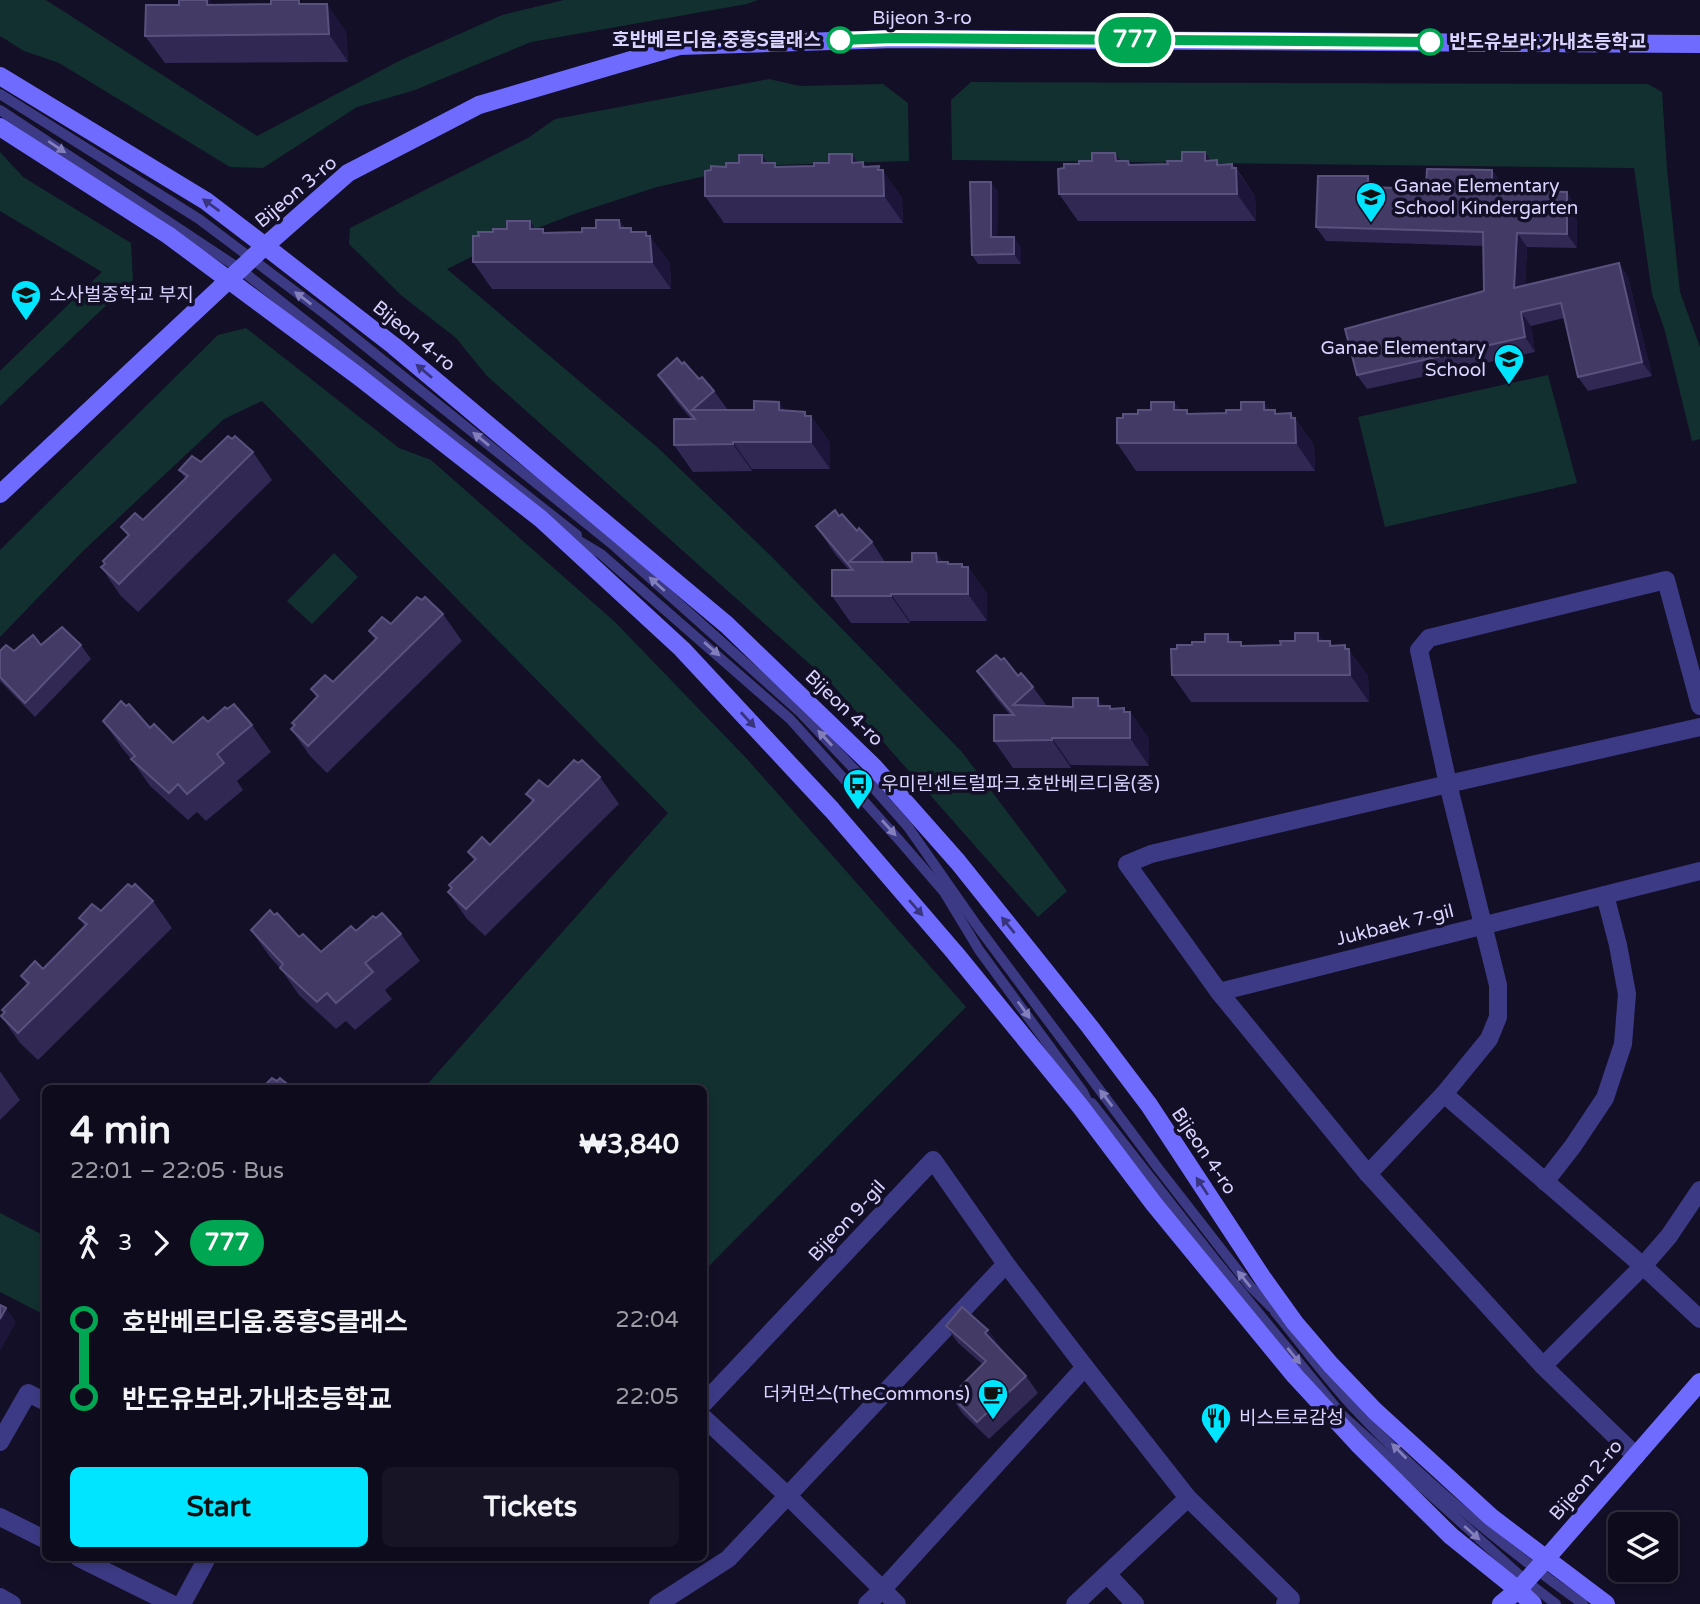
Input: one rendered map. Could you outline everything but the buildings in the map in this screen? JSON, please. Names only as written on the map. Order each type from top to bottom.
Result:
[{"type":"main road","name":"Bijeon 3-ro","points":[[0,494],[240,269],[348,173],[480,105],[678,46],[894,38],[1700,44]]},
{"type":"main road","name":"Bijeon 4-ro","points":[[0,76],[206,201],[394,346],[727,625],[845,738],[958,862],[1090,1027],[1149,1105],[1295,1323],[1375,1411],[1491,1517],[1531,1575],[1533,1604]]},
{"type":"main road","name":"Bijeon 4-ro","points":[[0,127],[168,235],[240,269],[358,376],[541,519],[682,649],[832,810],[955,953],[1154,1204],[1295,1376],[1358,1444],[1451,1536],[1531,1575],[1606,1604]]},
{"type":"main road","name":"Bijeon 2-ro","points":[[1502,1604],[1531,1575],[1700,1381]]},
{"type":"street","points":[[1700,706],[1666,580],[1429,638],[1419,650],[1482,925],[1700,872]]},
{"type":"street","points":[[1636,1456],[1546,1369],[1368,1174],[1219,992],[1127,864],[1152,854],[1448,783],[1700,727]]},
{"type":"street","points":[[1545,1182],[1605,1098],[1623,1044],[1627,994],[1605,895]]},
{"type":"street","name":"Jukbaek 7-gil","points":[[1219,992],[1482,925],[1498,985],[1499,1017],[1489,1039],[1444,1094],[1368,1174]]},
{"type":"street","points":[[1444,1094],[1643,1266],[1700,1319]]},
{"type":"street","name":"Bijeon 9-gil","points":[[707,1400],[933,1160],[1006,1264],[1188,1498],[1291,1599],[1285,1604]]},
{"type":"street","points":[[1546,1369],[1669,1236],[1700,1190]]},
{"type":"street","points":[[658,1604],[728,1559],[1006,1264]]},
{"type":"street","points":[[867,1604],[883,1590],[1085,1367]]},
{"type":"street","points":[[0,1442],[28,1393],[42,1400]]},
{"type":"street","points":[[707,1421],[897,1604]]},
{"type":"street","points":[[1075,1604],[1188,1498]]},
{"type":"street","points":[[0,1517],[42,1538]]},
{"type":"street","points":[[85,1561],[172,1604]]},
{"type":"street","points":[[182,1604],[205,1561]]},
{"type":"street","points":[[1107,1574],[1135,1604]]},
{"type":"street","points":[[0,1597],[12,1604]]},
{"type":"lane","points":[[0,94],[199,219],[240,269],[328,317],[612,544],[800,712],[908,827],[978,927],[1250,1286],[1362,1415],[1447,1499],[1531,1575],[1556,1604]]},
{"type":"lane","points":[[0,110],[240,269],[601,554],[790,719],[944,892],[979,950],[1083,1092],[1224,1272],[1342,1415],[1531,1575],[1583,1604]]},
{"type":"lane","points":[[541,519],[601,554]]},
{"type":"lane","points":[[845,738],[871,787]]},
{"type":"lane","points":[[1083,1092],[1111,1148]]},
{"type":"lane","points":[[1271,1307],[1295,1323]]},
{"type":"lane","points":[[1531,1575],[1544,1604]]},
{"type":"green space","points":[[0,0],[46,0],[257,136],[401,60],[502,15],[564,0],[758,0],[531,42],[415,90],[357,107],[263,168],[230,167],[59,63],[24,51],[0,36]]},
{"type":"green space","points":[[769,79],[800,86],[883,84],[908,103],[909,161],[750,166],[657,187],[506,240],[447,269],[656,446],[772,557],[962,752],[1067,891],[1038,917],[831,683],[487,376],[456,338],[402,296],[349,244],[350,228],[528,138],[555,119]]},
{"type":"green space","points":[[971,82],[1648,84],[1662,92],[1680,292],[1700,347],[1700,439],[1692,441],[1665,331],[1652,294],[1634,168],[952,160],[951,100]]},
{"type":"green space","points":[[0,152],[23,177],[131,243],[133,280],[0,406],[0,371],[102,272],[0,211]]},
{"type":"green space","points":[[246,328],[399,448],[431,460],[615,622],[748,760],[966,1007],[707,1268],[707,1085],[427,1085],[668,813],[262,401],[224,419],[82,552],[0,637],[0,550],[218,335]]},
{"type":"green space","points":[[1548,375],[1577,483],[1385,527],[1358,417]]},
{"type":"green space","points":[[334,553],[358,577],[312,624],[287,601]]},
{"type":"green space","points":[[0,1213],[42,1234],[42,1313],[0,1292]]},
{"type":"bus line","name":"777","points":[[840,40],[894,38],[1430,42]]},
{"type":"place","name":"호반베르디움.중흥S클래스","points":[[840,40]]},
{"type":"place","name":"반도유보라.가내초등학교","points":[[1430,42]]},
{"type":"place","name":"Ganae Elementary School Kindergarten","points":[[1371,224]]},
{"type":"place","name":"소사벌중학교 부지","points":[[26,322]]},
{"type":"place","name":"Ganae Elementary School","points":[[1509,386]]},
{"type":"place","name":"우미린센트럴파크.호반베르디움(중)","points":[[858,811]]},
{"type":"place","name":"더커먼스(TheCommons)","points":[[993,1421]]},
{"type":"place","name":"비스트로감성","points":[[1216,1445]]}]
